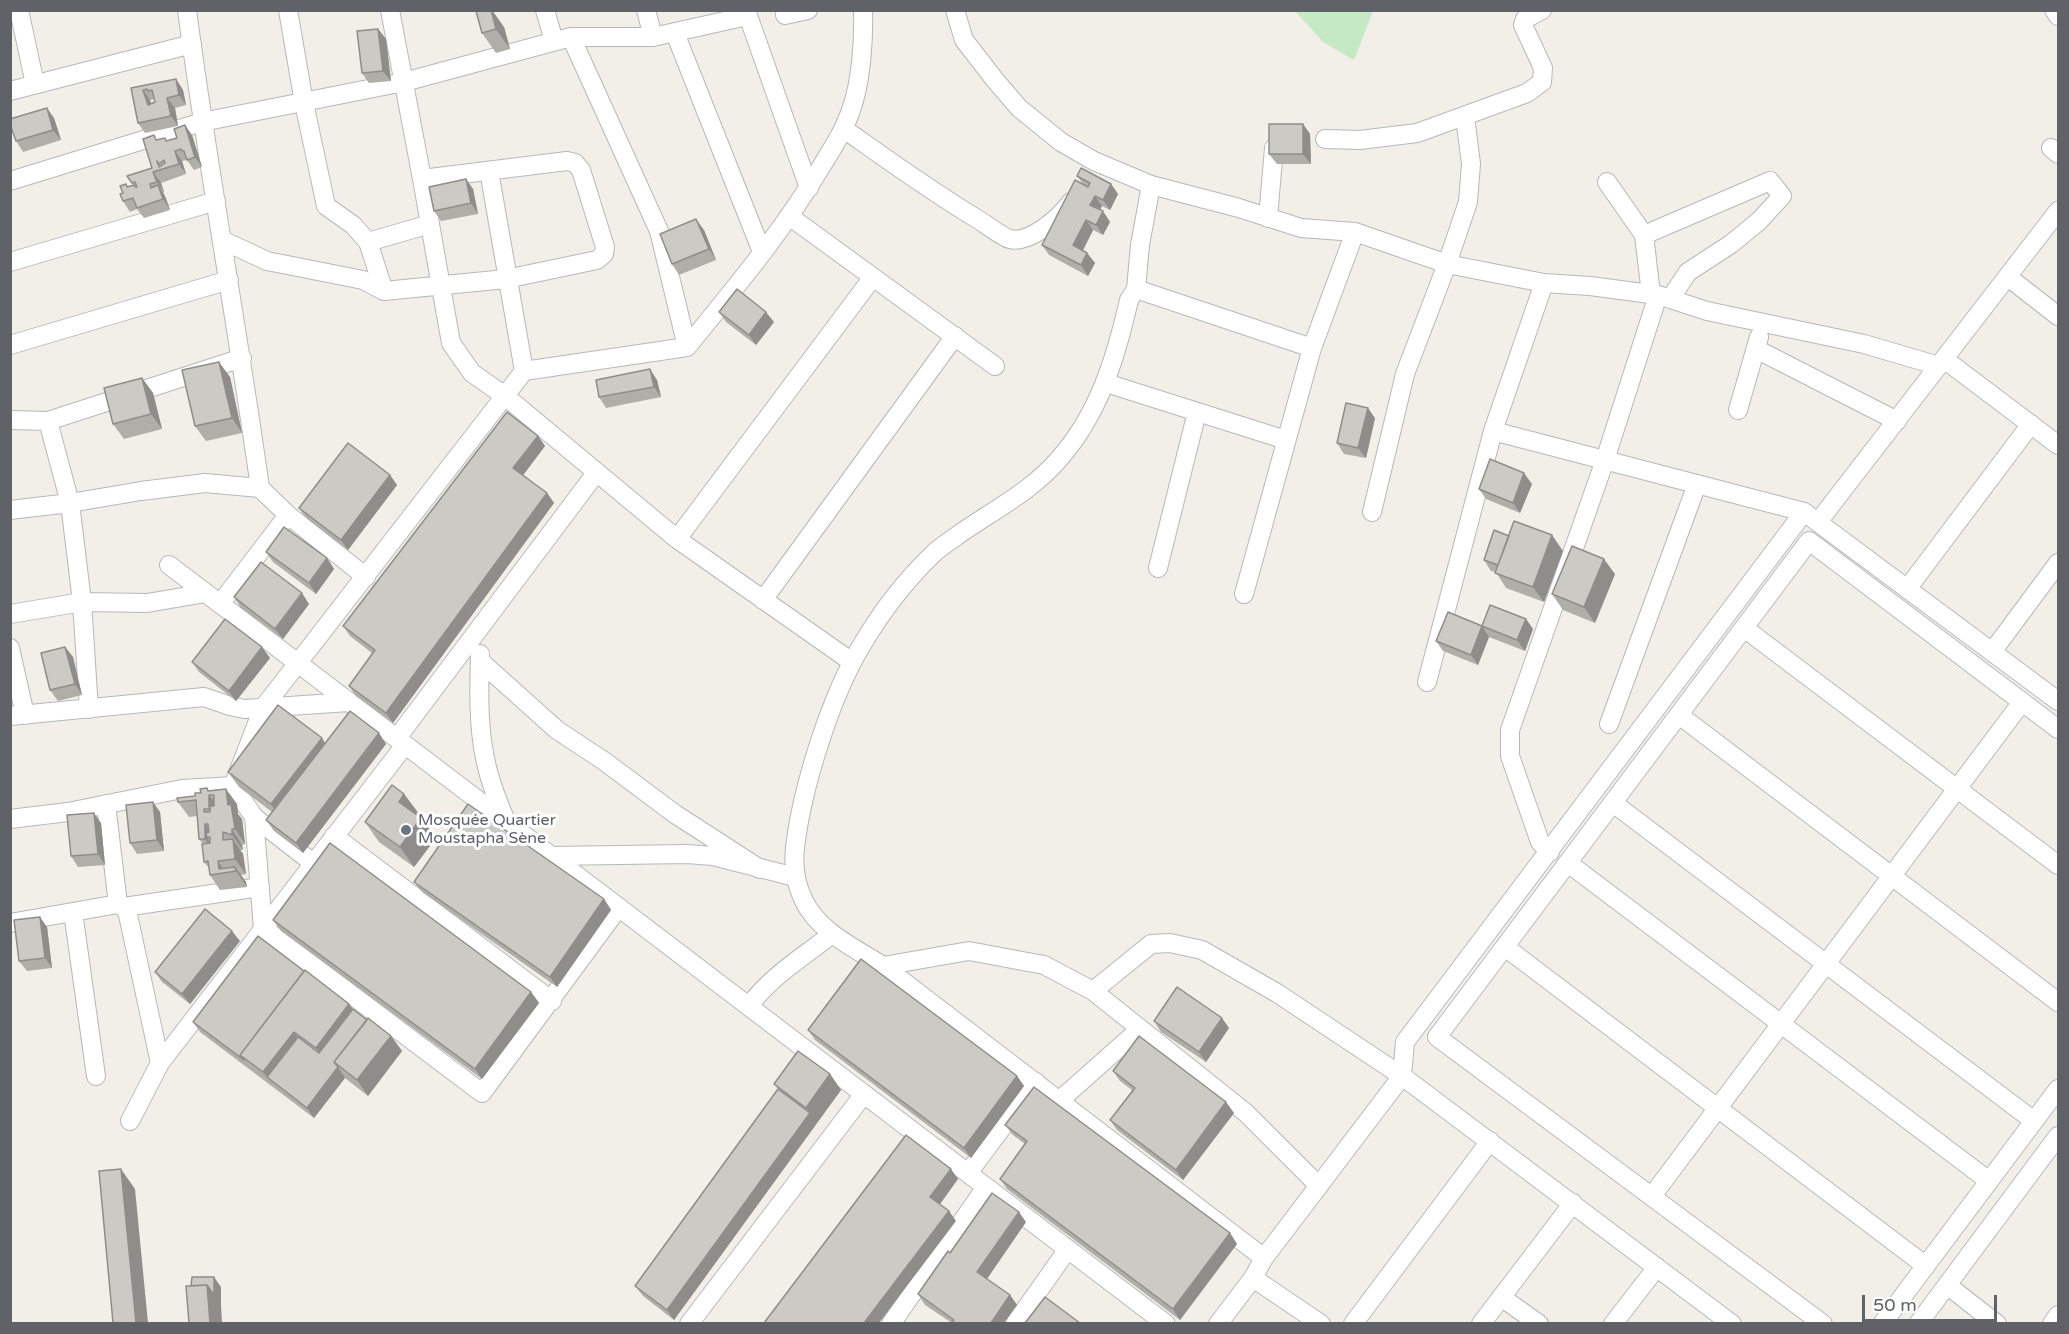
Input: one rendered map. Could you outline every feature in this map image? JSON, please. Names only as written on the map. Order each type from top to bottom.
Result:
[{"type":"street","points":[[19,10],[35,84]]},
{"type":"street","points":[[187,10],[202,122],[242,358],[260,488],[288,515],[366,577]]},
{"type":"street","points":[[288,10],[304,103],[326,206],[353,225],[368,242],[384,291]]},
{"type":"street","points":[[390,10],[451,343],[472,373],[505,396],[677,539],[852,663]]},
{"type":"street","points":[[545,10],[562,39],[658,231],[687,347]]},
{"type":"street","points":[[646,10],[653,37]]},
{"type":"street","points":[[785,15],[808,10]]},
{"type":"street","points":[[233,786],[263,708],[524,371],[687,347],[789,216],[809,188],[844,129],[852,108],[864,40],[863,10]]},
{"type":"street","points":[[955,10],[964,40],[1019,108],[1093,167],[1151,186],[1301,228],[1355,232],[1447,264],[1544,283],[1590,286],[1659,296],[1707,311],[1941,362],[2031,424],[2058,446]]},
{"type":"street","points":[[1325,139],[1360,140],[1417,133],[1527,93],[1542,82],[1543,68],[1523,26],[1525,19],[1542,10]]},
{"type":"street","points":[[2054,10],[2058,16]]},
{"type":"street","points":[[10,181],[202,122],[405,82],[562,39],[653,37],[747,13],[809,188]]},
{"type":"street","points":[[675,33],[762,252]]},
{"type":"street","points":[[10,91],[192,44]]},
{"type":"street","points":[[1372,512],[1405,375],[1468,202],[1471,164],[1465,117]]},
{"type":"street","points":[[844,129],[940,197],[1010,239],[1027,238],[1042,229],[1062,215],[1078,193]]},
{"type":"street","points":[[1268,218],[1274,148]]},
{"type":"street","points":[[222,240],[267,261],[363,280],[384,291],[507,279],[597,261],[603,255],[605,247],[581,170],[575,163],[567,161],[422,179]]},
{"type":"street","points":[[489,171],[524,371]]},
{"type":"street","points":[[1644,235],[1755,185],[1770,181],[1782,196],[1731,244],[1688,272],[1659,296]]},
{"type":"street","points":[[1550,852],[1540,842],[1513,766],[1510,756],[1510,730],[1605,460],[1659,296],[1644,235],[1607,182]]},
{"type":"street","points":[[1151,186],[1140,245],[1136,289],[1130,300],[1106,383],[1080,432],[1059,459],[1040,479],[934,552],[904,585],[862,644],[827,722],[806,790],[795,849],[795,877],[803,900],[813,916],[832,934],[883,966],[1264,1258]]},
{"type":"street","points":[[10,262],[216,201]]},
{"type":"street","points":[[1218,1323],[1253,1278],[1264,1258],[1402,1076],[1405,1042],[1811,517],[1897,421],[2058,211]]},
{"type":"street","points":[[789,216],[995,366]]},
{"type":"street","points":[[368,242],[430,224]]},
{"type":"street","points":[[1245,594],[1312,348],[1355,232]]},
{"type":"street","points":[[677,539],[873,277]]},
{"type":"street","points":[[2008,277],[2058,315]]},
{"type":"street","points":[[10,345],[229,280]]},
{"type":"street","points":[[1427,682],[1493,431],[1544,283]]},
{"type":"street","points":[[1136,289],[1312,348]]},
{"type":"street","points":[[1738,410],[1763,324]]},
{"type":"street","points":[[764,600],[955,336]]},
{"type":"street","points":[[1756,349],[1897,421]]},
{"type":"street","points":[[10,420],[48,422],[242,358]]},
{"type":"street","points":[[1106,383],[1286,440]]},
{"type":"street","points":[[1158,568],[1197,412]]},
{"type":"street","points":[[48,422],[70,503],[82,602],[88,709]]},
{"type":"street","points":[[1907,589],[2031,424]]},
{"type":"street","points":[[1493,431],[1697,484],[1811,517],[2058,701]]},
{"type":"street","points":[[130,1121],[160,1063],[334,836],[481,626],[596,473]]},
{"type":"street","points":[[10,510],[205,483],[260,488]]},
{"type":"street","points":[[1609,724],[1697,484]]},
{"type":"street","points":[[10,614],[82,602],[147,603],[213,599],[288,515]]},
{"type":"street","points":[[1823,1323],[1437,1037],[1809,541],[2058,729]]},
{"type":"street","points":[[1992,652],[2058,563]]},
{"type":"street","points":[[169,565],[1166,1323]]},
{"type":"street","points":[[481,626],[481,730],[491,784],[506,821]]},
{"type":"street","points":[[1744,628],[2058,865]]},
{"type":"street","points":[[10,648],[18,716],[204,697],[244,709],[349,702]]},
{"type":"street","points":[[480,661],[557,730],[597,755],[675,814],[760,868]]},
{"type":"street","points":[[1652,1196],[2022,702]]},
{"type":"street","points":[[1679,715],[2058,1002]]},
{"type":"street","points":[[10,819],[68,813],[182,789],[233,786]]},
{"type":"street","points":[[233,786],[254,818],[313,863]]},
{"type":"street","points":[[464,818],[478,800]]},
{"type":"street","points":[[1613,803],[2034,1121]]},
{"type":"street","points":[[106,804],[121,905],[128,915],[160,1063]]},
{"type":"street","points":[[254,818],[263,928],[482,1093],[552,1001],[619,907]]},
{"type":"street","points":[[334,836],[413,888],[552,1001]]},
{"type":"street","points":[[552,856],[687,854],[713,856],[795,877]]},
{"type":"street","points":[[1568,863],[1989,1181]]},
{"type":"street","points":[[10,923],[121,905],[260,887]]},
{"type":"street","points":[[73,912],[96,1076]]},
{"type":"street","points":[[749,1006],[774,979],[832,934]]},
{"type":"street","points":[[1093,991],[1151,944],[1170,943],[1202,950],[1277,993],[1402,1076],[1732,1323]]},
{"type":"street","points":[[1505,947],[1926,1266]]},
{"type":"street","points":[[883,966],[969,951],[1044,965],[1093,991],[1246,1113],[1319,1186]]},
{"type":"street","points":[[1060,1100],[1140,1029]]},
{"type":"street","points":[[968,1173],[1035,1082]]},
{"type":"street","points":[[1882,1323],[2058,1089]]},
{"type":"street","points":[[689,1323],[864,1094]]},
{"type":"street","points":[[1918,1323],[2058,1136]]},
{"type":"street","points":[[1353,1323],[1490,1140]]},
{"type":"street","points":[[891,1323],[986,1186]]},
{"type":"street","points":[[1481,1323],[1573,1203]]},
{"type":"street","points":[[1015,1323],[1068,1249]]},
{"type":"street","points":[[1613,1323],[1657,1267]]},
{"type":"street","points":[[1253,1278],[1321,1323]]},
{"type":"street","points":[[1947,1285],[1997,1323]]},
{"type":"street","points":[[1501,1297],[1539,1323]]},
{"type":"street","points":[[2052,1323],[2058,1316]]},
{"type":"green space","points":[[1295,11],[1373,11],[1354,60],[1323,42]]},
{"type":"building","points":[[491,10],[496,29],[482,33],[476,11]]},
{"type":"building","points":[[378,29],[383,71],[362,73],[357,31]]},
{"type":"building","points":[[176,79],[179,95],[167,98],[171,116],[138,123],[131,88]],"holes":[[[143,90],[152,90],[155,102],[148,105]]]},
{"type":"building","points":[[47,108],[53,130],[16,141],[10,119]]},
{"type":"building","points":[[1269,124],[1303,124],[1303,154],[1269,154]]},
{"type":"building","points":[[185,125],[195,157],[187,160],[184,151],[181,149],[175,151],[179,164],[153,172],[157,182],[150,184],[151,188],[158,185],[163,199],[137,208],[133,198],[123,201],[120,186],[126,184],[127,187],[134,185],[137,187],[135,182],[132,183],[127,176],[152,168],[143,139],[154,135],[156,140],[165,138],[166,141],[177,138],[174,129]]},
{"type":"building","points":[[1081,168],[1111,184],[1103,200],[1095,196],[1090,205],[1103,211],[1096,225],[1086,220],[1073,245],[1087,253],[1081,265],[1042,245],[1075,180],[1088,187],[1090,183],[1077,176]]},
{"type":"building","points":[[466,179],[471,203],[434,211],[429,187]]},
{"type":"building","points":[[696,219],[709,249],[672,264],[660,234]]},
{"type":"building","points":[[737,289],[766,312],[749,335],[719,312]]},
{"type":"building","points":[[219,362],[232,418],[195,426],[182,370]]},
{"type":"building","points":[[650,369],[654,387],[599,397],[596,380]]},
{"type":"building","points":[[142,378],[151,414],[113,424],[104,388]]},
{"type":"building","points":[[1346,403],[1368,408],[1358,448],[1337,443]]},
{"type":"building","points":[[507,412],[538,436],[513,468],[547,493],[386,713],[349,686],[375,650],[343,626]]},
{"type":"building","points":[[348,443],[390,475],[341,540],[299,508]]},
{"type":"building","points":[[1490,459],[1524,473],[1513,503],[1479,489]]},
{"type":"building","points":[[1514,521],[1552,535],[1533,587],[1495,573]]},
{"type":"building","points":[[284,527],[327,558],[309,583],[266,552]]},
{"type":"building","points":[[1494,530],[1509,536],[1498,565],[1484,560]]},
{"type":"building","points":[[1572,546],[1604,559],[1584,607],[1552,594]]},
{"type":"building","points":[[261,562],[302,593],[275,629],[234,597]]},
{"type":"building","points":[[1490,605],[1526,619],[1517,640],[1482,626]]},
{"type":"building","points":[[1448,612],[1482,626],[1471,655],[1436,641]]},
{"type":"building","points":[[225,619],[262,647],[229,691],[192,662]]},
{"type":"building","points":[[65,647],[75,684],[50,690],[41,653]]},
{"type":"building","points":[[278,705],[322,738],[271,804],[228,772]]},
{"type":"building","points":[[350,711],[379,733],[296,843],[266,820]]},
{"type":"building","points":[[392,785],[404,794],[399,802],[421,818],[400,847],[365,822]]},
{"type":"building","points":[[207,788],[208,791],[226,789],[235,829],[232,829],[232,835],[223,832],[223,840],[233,839],[235,859],[218,861],[219,869],[235,867],[236,871],[210,875],[208,861],[204,862],[202,844],[210,843],[210,837],[207,837],[206,833],[209,832],[208,824],[205,824],[205,839],[199,839],[196,800],[178,802],[177,798],[195,796],[195,793],[201,793],[200,789]],"holes":[[[209,795],[214,795],[214,806],[210,806],[210,812],[204,812],[204,809],[209,809]]]},
{"type":"building","points":[[153,802],[157,840],[130,843],[126,805]]},
{"type":"building","points":[[468,804],[604,899],[550,977],[414,882]]},
{"type":"building","points":[[94,813],[98,854],[71,856],[67,815]]},
{"type":"building","points":[[330,843],[531,992],[475,1069],[273,920]]},
{"type":"building","points":[[205,909],[232,931],[182,994],[155,972]]},
{"type":"building","points":[[40,917],[45,958],[19,961],[14,920]]},
{"type":"building","points":[[258,936],[304,971],[240,1055],[244,1060],[193,1022]]},
{"type":"building","points":[[861,959],[1017,1076],[964,1148],[808,1030]]},
{"type":"building","points":[[305,970],[349,1004],[316,1048],[294,1032],[263,1072],[240,1055]]},
{"type":"building","points":[[1177,987],[1222,1018],[1199,1052],[1154,1021]]},
{"type":"building","points":[[353,1009],[367,1020],[334,1062],[338,1067],[307,1108],[267,1077],[298,1037],[319,1053]]},
{"type":"building","points":[[368,1018],[391,1036],[357,1080],[334,1062]]},
{"type":"building","points":[[1139,1036],[1226,1102],[1176,1170],[1110,1120],[1135,1088],[1113,1071]]},
{"type":"building","points":[[798,1051],[830,1074],[806,1108],[774,1084]]},
{"type":"building","points":[[1034,1087],[1230,1233],[1173,1309],[1000,1179],[1027,1141],[1005,1125]]},
{"type":"building","points":[[778,1089],[810,1113],[667,1310],[635,1286]]},
{"type":"building","points":[[906,1135],[951,1169],[930,1197],[949,1211],[864,1323],[764,1323]]},
{"type":"building","points":[[121,1169],[136,1323],[113,1323],[99,1171]]},
{"type":"building","points":[[992,1193],[1019,1212],[977,1272],[1010,1295],[991,1323],[951,1323],[954,1320],[918,1294]]},
{"type":"building","points":[[192,1277],[214,1277],[214,1295],[207,1285],[191,1286]]},
{"type":"building","points":[[207,1285],[210,1323],[189,1323],[186,1286]]},
{"type":"building","points":[[1045,1297],[1080,1323],[1025,1323]]},
{"type":"place","name":"Mosquée Quartier Moustapha Sène","points":[[406,830]]}]
